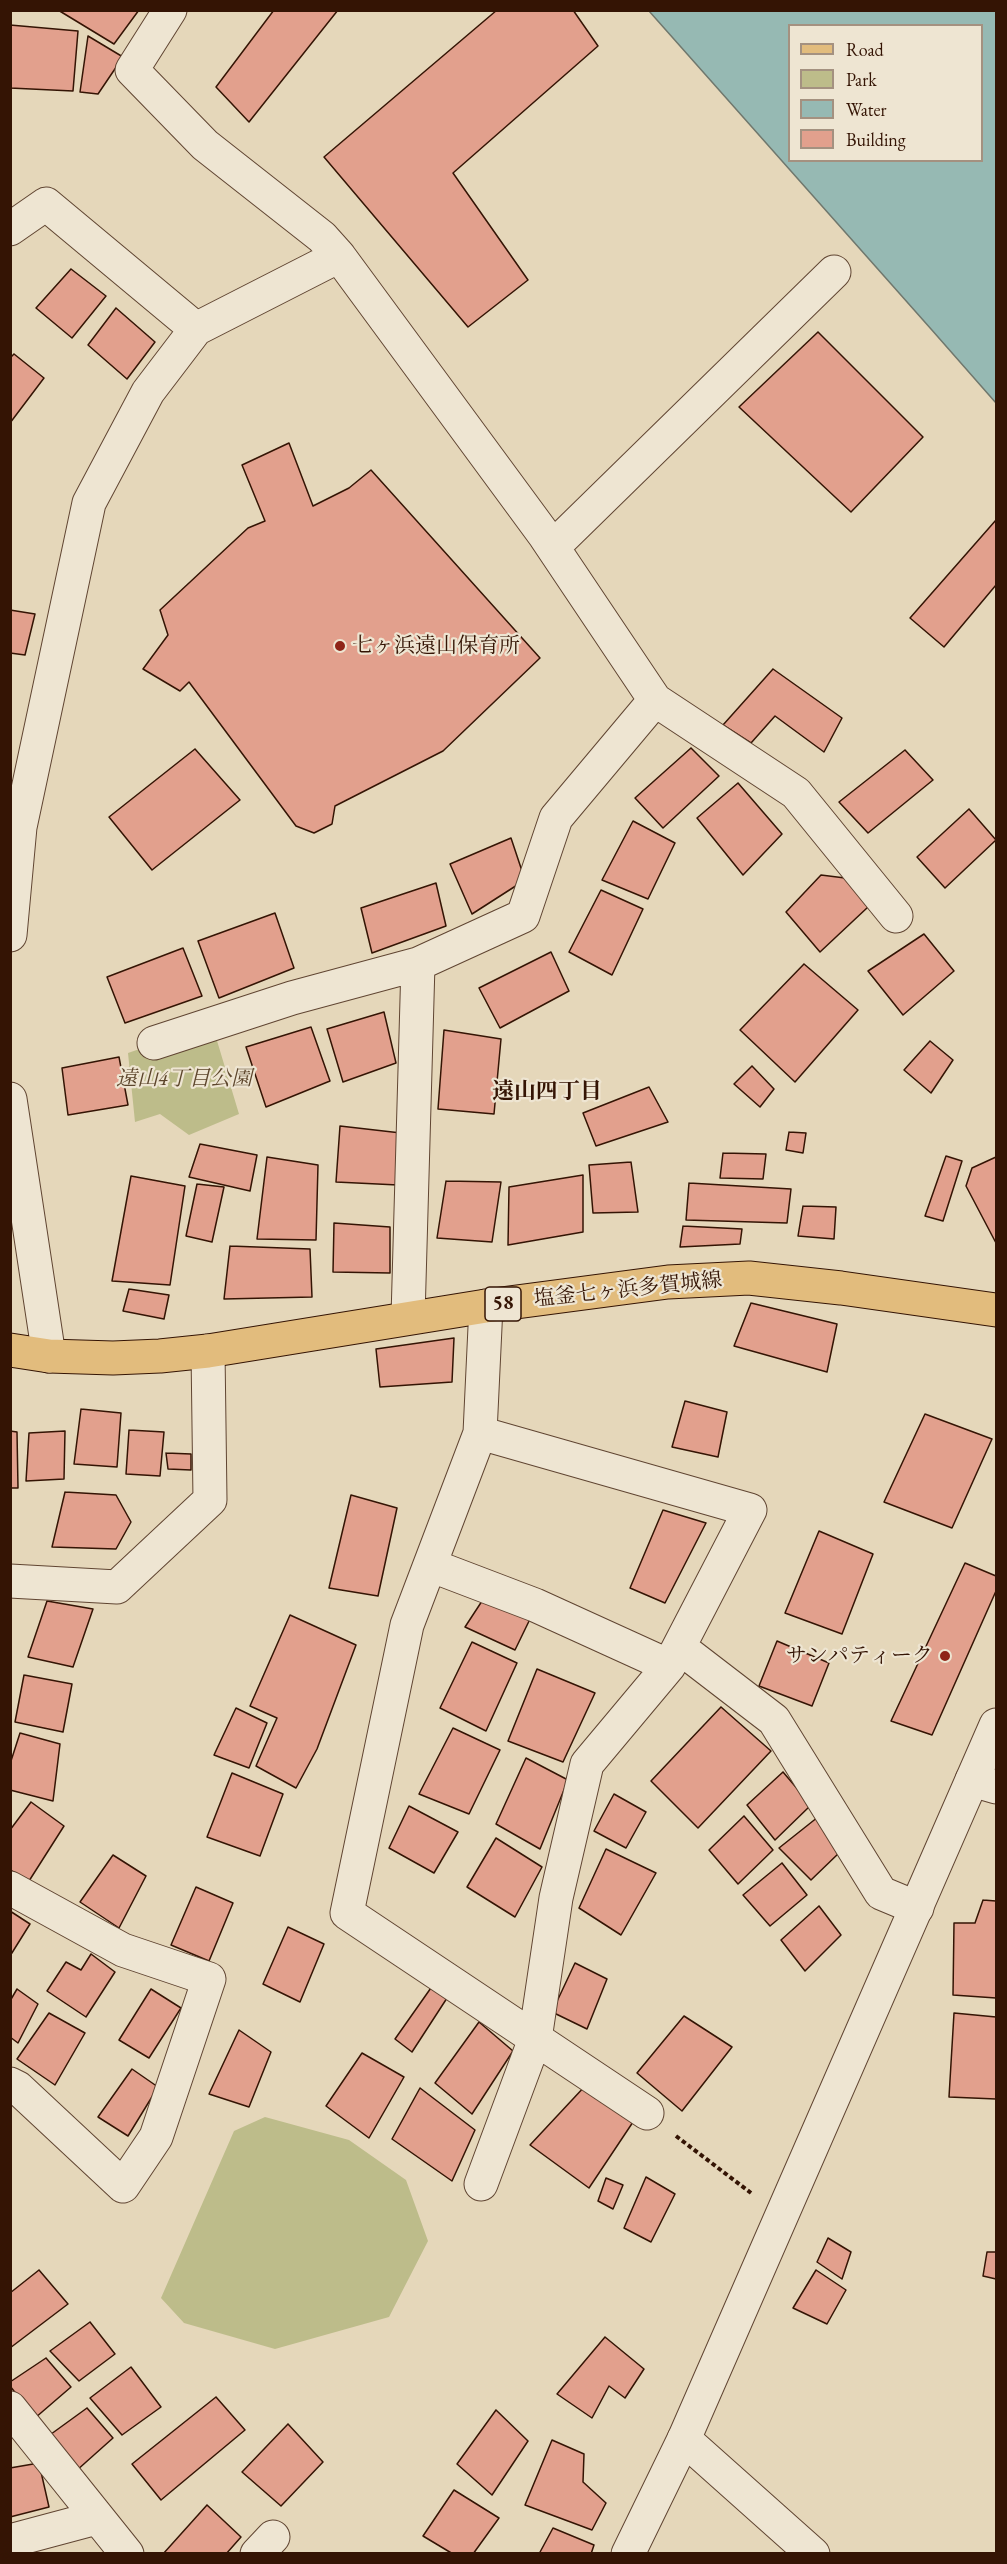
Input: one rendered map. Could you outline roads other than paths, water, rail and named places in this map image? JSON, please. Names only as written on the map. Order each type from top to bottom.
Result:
[{"type":"main road","name":"塩釜七ヶ浜多賀城線","points":[[10,1350],[49,1356],[113,1358],[207,1351],[486,1306],[668,1282],[749,1278],[841,1288],[996,1310]]},
{"type":"street","points":[[170,10],[132,70],[205,145],[322,237],[339,256],[553,547],[655,700],[796,794],[896,916]]},
{"type":"street","points":[[10,229],[46,204],[196,329]]},
{"type":"street","points":[[10,934],[20,826],[89,503],[148,392],[196,329],[339,256]]},
{"type":"street","points":[[553,547],[834,272]]},
{"type":"street","points":[[154,1043],[292,998],[418,964],[523,916],[556,818],[655,700]]},
{"type":"street","points":[[408,1317],[418,964]]},
{"type":"street","points":[[10,1099],[49,1356]]},
{"type":"street","points":[[486,1306],[480,1433],[407,1625],[346,1913],[647,2113]]},
{"type":"street","points":[[10,1581],[117,1587],[210,1500],[207,1351]]},
{"type":"street","points":[[480,1433],[750,1510],[674,1657],[587,1764],[556,1898],[535,2039],[481,2184]]},
{"type":"street","points":[[430,1565],[674,1657],[774,1720],[881,1893],[917,1908]]},
{"type":"street","points":[[628,2553],[684,2439],[917,1908],[984,1784],[996,1725]]},
{"type":"street","points":[[10,1888],[123,1950],[209,1979],[156,2137],[123,2186],[18,2088],[10,2084]]},
{"type":"street","points":[[10,2408],[96,2518],[127,2553]]},
{"type":"street","points":[[684,2439],[813,2553]]},
{"type":"street","points":[[10,2541],[96,2518]]},
{"type":"water","points":[[649,11],[996,11],[996,403]]},
{"type":"place","name":"七ヶ浜遠山保育所","points":[[340,646]]},
{"type":"place","name":"サンパティーク","points":[[945,1656]]},
{"type":"district","name":"遠山四丁目","points":[[547,1092]]},
{"type":"park label","name":"遠山4丁目公園","points":[[184,1079]]}]
